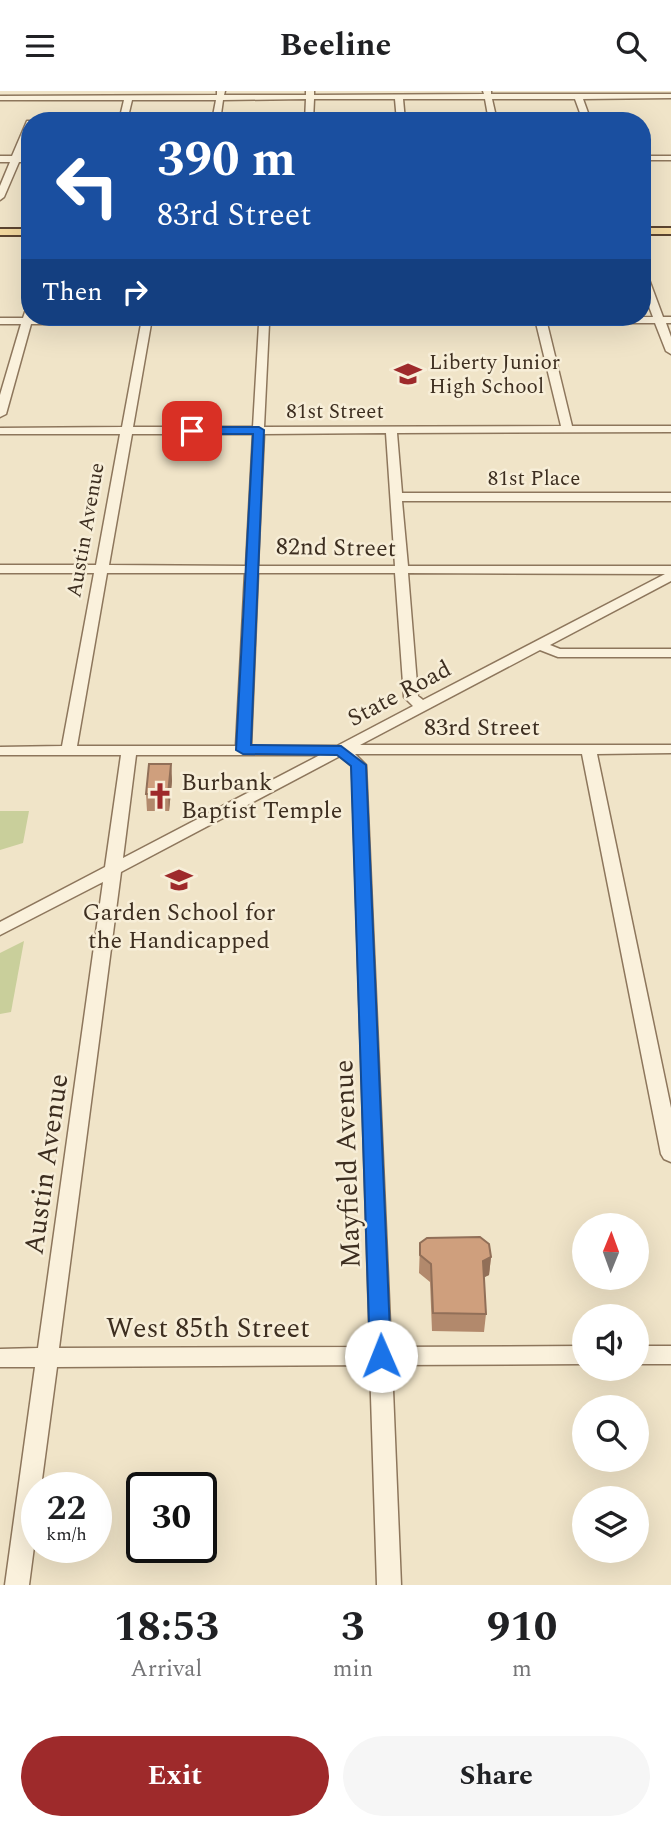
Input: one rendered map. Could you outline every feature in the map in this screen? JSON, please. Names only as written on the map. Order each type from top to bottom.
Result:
[{"type":"main road","points":[[651,231],[671,231]]},
{"type":"main road","points":[[0,232],[21,232]]},
{"type":"street","points":[[0,98],[220,94],[398,97],[487,94],[670,98]]},
{"type":"street","points":[[217,112],[220,94]]},
{"type":"street","points":[[309,112],[310,94]]},
{"type":"street","points":[[487,94],[492,112]]},
{"type":"street","points":[[578,96],[584,112]]},
{"type":"street","points":[[34,112],[40,97]]},
{"type":"street","points":[[125,112],[129,97]]},
{"type":"street","points":[[398,97],[400,112]]},
{"type":"street","points":[[0,197],[21,144]]},
{"type":"street","points":[[651,158],[671,157]]},
{"type":"street","points":[[0,159],[21,159]]},
{"type":"street","points":[[651,292],[665,320],[671,351]]},
{"type":"street","points":[[0,321],[21,317]]},
{"type":"street","points":[[0,414],[25,326]]},
{"type":"street","name":"Austin Avenue","points":[[69,750],[145,326]]},
{"type":"street","points":[[243,750],[264,326]]},
{"type":"street","points":[[542,326],[567,429]]},
{"type":"street","name":"81st Street","points":[[0,431],[671,429]]},
{"type":"street","points":[[391,430],[411,697],[422,707]]},
{"type":"street","name":"81st Place","points":[[397,498],[671,497]]},
{"type":"street","name":"82nd Street","points":[[0,569],[671,570]]},
{"type":"street","name":"State Road","points":[[0,929],[671,576]]},
{"type":"street","points":[[538,645],[558,653],[671,653]]},
{"type":"street","name":"83rd Street","points":[[0,751],[671,749]]},
{"type":"street","name":"Austin Avenue","points":[[17,1585],[130,750]]},
{"type":"street","name":"Mayfield Avenue","points":[[341,750],[359,765],[389,1585]]},
{"type":"street","points":[[589,750],[671,1154]]},
{"type":"street","name":"West 85th Street","points":[[0,1358],[572,1355]]},
{"type":"street","points":[[649,1355],[671,1355]]},
{"type":"green space","points":[[0,811],[29,811],[23,843],[0,850]]},
{"type":"green space","points":[[24,941],[11,1012],[0,1014],[0,953]]},
{"type":"building","points":[[149,764],[171,764],[168,794],[146,794]]},
{"type":"building","points":[[480,1237],[489,1244],[491,1257],[483,1261],[486,1314],[433,1313],[431,1264],[420,1255],[420,1243],[427,1238]]},
{"type":"place","name":"Liberty Junior High School","points":[[408,374]]},
{"type":"place","name":"Burbank Baptist Temple","points":[[160,796]]},
{"type":"place","name":"Garden School for the Handicapped","points":[[179,880]]},
{"type":"route","points":[[192,431],[259,430],[243,750],[341,750],[359,765],[381,1356]]}]
